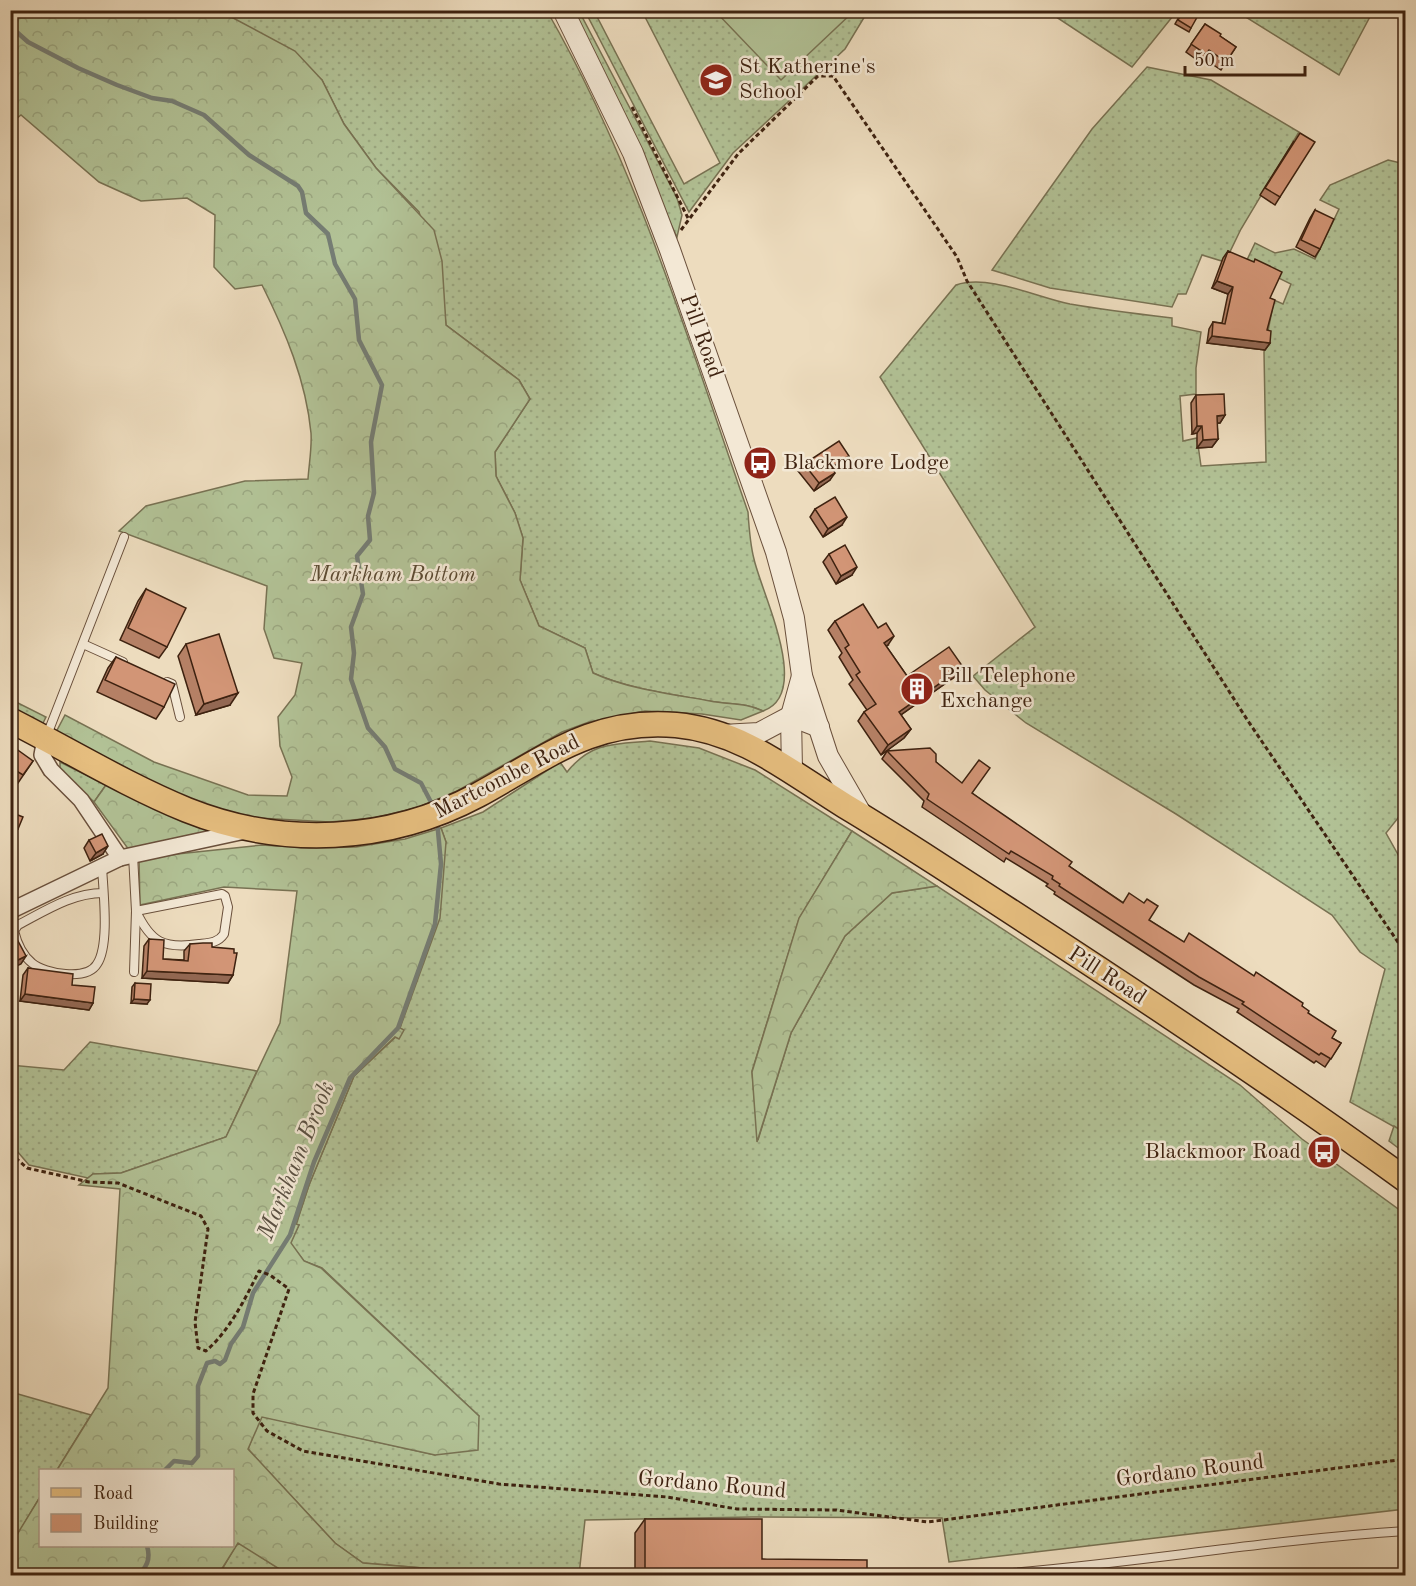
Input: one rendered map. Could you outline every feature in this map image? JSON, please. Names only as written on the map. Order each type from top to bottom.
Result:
[{"type":"main road","name":"Martcombe Road","points":[[10,720],[190,811],[252,829],[307,835],[377,831],[423,820],[462,803],[553,751],[585,736],[632,727],[672,725],[722,735],[800,776],[862,815]]},
{"type":"main road","name":"Pill Road","points":[[862,815],[1265,1079],[1406,1180]]},
{"type":"street","name":"Pill Road","points":[[563,10],[633,153],[719,384],[776,552],[794,618],[802,675],[828,756],[862,815]]},
{"type":"street","name":"Pill Road","points":[[800,776],[791,716],[802,675]]},
{"type":"street","points":[[722,735],[759,733],[791,716],[819,727]]},
{"type":"street","points":[[45,739],[42,755],[51,770],[81,800],[127,857]]},
{"type":"street","points":[[800,776],[823,766],[828,756]]},
{"type":"street","points":[[10,911],[102,866],[127,857],[252,829]]},
{"type":"lane","points":[[45,739],[84,645],[124,537]]},
{"type":"lane","points":[[84,645],[133,667]]},
{"type":"lane","points":[[162,680],[172,684],[180,717]]},
{"type":"lane","points":[[127,857],[136,911],[134,972]]},
{"type":"lane","points":[[102,866],[103,893],[102,952],[97,965],[77,974],[42,970],[31,963],[16,937],[14,931],[18,925],[68,900],[82,895],[103,893]]},
{"type":"lane","points":[[222,894],[225,896],[228,907],[221,939],[214,943],[188,946],[172,946],[155,939],[145,930],[136,911],[222,894]]},
{"type":"lane","points":[[975,1575],[1115,1563],[1301,1540],[1406,1531]]},
{"type":"path","points":[[632,106],[688,218],[712,192],[738,154],[818,76],[833,76],[957,257],[966,281],[1248,721],[1406,954]]},
{"type":"path","name":"Gordano Round","points":[[10,1153],[27,1168],[89,1182],[118,1183],[201,1216],[208,1229],[195,1322],[198,1348],[206,1351],[214,1344],[241,1308],[259,1271],[270,1275],[289,1289],[253,1394],[253,1413],[267,1431],[303,1451],[499,1484],[667,1497],[737,1509],[836,1510],[928,1522],[1406,1460]]},
{"type":"green space","points":[[1373,10],[1339,75],[1236,11]]},
{"type":"green space","name":"Markham Bottom","points":[[11,11],[220,11],[295,51],[322,80],[344,124],[376,168],[434,230],[442,261],[446,325],[519,380],[530,399],[495,452],[496,476],[515,513],[523,538],[520,580],[539,626],[585,648],[593,673],[606,679],[650,690],[743,705],[763,711],[741,720],[702,714],[645,711],[589,722],[562,732],[457,791],[419,807],[374,818],[330,822],[240,817],[178,800],[54,736],[65,715],[154,762],[248,795],[287,796],[292,777],[280,746],[278,717],[295,695],[302,663],[274,658],[264,629],[267,586],[119,531],[146,506],[245,481],[308,479],[311,433],[304,394],[293,356],[262,285],[235,289],[214,267],[215,215],[187,198],[141,201],[99,182],[21,115],[11,123]]},
{"type":"green space","points":[[220,11],[547,11],[579,70],[635,194],[682,320],[748,512],[753,553],[780,641],[784,664],[784,685],[777,701],[763,711],[743,705],[635,687],[606,679],[593,673],[585,648],[539,626],[520,580],[523,538],[515,513],[496,476],[495,452],[530,399],[519,380],[446,325],[443,298],[419,212],[376,168],[344,124],[322,80],[255,31]]},
{"type":"green space","points":[[569,11],[579,11],[677,198],[682,215],[677,237]]},
{"type":"green space","name":"St Katherine's School","points":[[585,11],[594,11],[684,184],[720,163],[642,11],[868,11],[845,49],[733,153],[689,212]]},
{"type":"green space","points":[[715,11],[854,11],[781,80]]},
{"type":"green space","points":[[1047,11],[1177,11],[1132,67]]},
{"type":"green space","points":[[1147,67],[1211,80],[1299,132],[1241,229],[1225,262],[1202,255],[1186,294],[1178,294],[1172,307],[1050,288],[992,270],[1092,129]]},
{"type":"green space","points":[[1388,160],[1405,164],[1406,808],[1386,833],[1405,867],[1405,1133],[1350,1102],[1385,969],[1360,952],[1332,915],[1176,814],[1026,723],[985,690],[973,676],[1035,627],[880,377],[956,285],[969,282],[998,284],[1070,304],[1172,318],[1172,326],[1201,332],[1196,368],[1196,394],[1180,396],[1183,441],[1197,438],[1201,466],[1266,462],[1264,352],[1274,300],[1283,304],[1291,284],[1246,262],[1255,243],[1275,253],[1294,249],[1315,259],[1339,209],[1320,200],[1330,185]]},
{"type":"green space","points":[[10,699],[46,717],[40,729],[11,713]]},
{"type":"green space","points":[[650,741],[699,748],[755,770],[852,831],[799,919],[752,1071],[758,1140],[791,1033],[845,936],[892,893],[937,886],[1240,1085],[1302,1139],[1405,1214],[1405,1509],[949,1562],[942,1518],[752,1517],[585,1520],[579,1575],[507,1575],[363,1563],[335,1543],[248,1449],[261,1416],[435,1455],[479,1416],[322,1268],[304,1261],[290,1243],[299,1225],[296,1225],[309,1185],[354,1076],[403,1030],[400,1028],[446,842],[441,828],[483,812],[560,762],[567,772],[585,755],[604,746]]},
{"type":"green space","points":[[60,762],[106,785],[94,802],[60,769]]},
{"type":"green space","points":[[106,785],[225,831],[129,850],[94,802]]},
{"type":"green space","points":[[441,828],[446,842],[440,918],[400,1028],[404,1030],[399,1039],[395,1037],[354,1076],[309,1185],[296,1224],[299,1225],[291,1243],[304,1261],[321,1268],[479,1416],[478,1450],[435,1455],[262,1417],[248,1449],[335,1543],[363,1563],[507,1575],[289,1575],[238,1543],[218,1575],[11,1575],[10,1546],[39,1499],[39,1547],[234,1547],[234,1469],[58,1469],[108,1388],[120,1189],[79,1185],[93,1174],[121,1173],[226,1137],[280,1023],[297,891],[224,887],[140,905],[139,858],[262,845],[309,848],[356,847],[405,839]]},
{"type":"green space","points":[[852,831],[937,886],[892,893],[845,936],[791,1033],[757,1142],[752,1072],[799,918]]},
{"type":"green space","points":[[90,1042],[257,1071],[226,1137],[121,1173],[93,1174],[88,1178],[29,1165],[11,1144],[10,1065],[64,1070]]},
{"type":"green space","points":[[1394,1126],[1405,1133],[1405,1153],[1389,1141]]},
{"type":"green space","points":[[11,1392],[91,1415],[58,1469],[39,1469],[39,1499],[11,1546]]},
{"type":"green space","points":[[238,1542],[289,1575],[218,1576]]},
{"type":"building","points":[[1184,10],[1200,12],[1191,28],[1178,20]]},
{"type":"building","points":[[1205,24],[1236,47],[1226,62],[1209,50],[1206,54],[1191,44]]},
{"type":"building","points":[[1300,133],[1315,142],[1280,197],[1265,188]]},
{"type":"building","points":[[1315,210],[1334,219],[1320,249],[1301,240]]},
{"type":"building","points":[[1228,251],[1254,262],[1255,259],[1282,272],[1270,298],[1275,300],[1267,330],[1271,331],[1270,343],[1212,336],[1213,322],[1225,324],[1233,287],[1217,281]]},
{"type":"building","points":[[1224,394],[1225,415],[1217,416],[1218,439],[1203,440],[1202,426],[1197,426],[1196,395]]},
{"type":"building","points":[[839,441],[849,456],[832,467],[835,473],[819,483],[804,464]]},
{"type":"building","points":[[835,497],[847,517],[828,529],[815,509]]},
{"type":"building","points":[[845,545],[857,567],[841,576],[829,554]]},
{"type":"building","points":[[146,589],[186,608],[167,647],[128,628]]},
{"type":"building","points":[[863,604],[878,628],[886,623],[894,636],[884,643],[907,676],[949,647],[963,667],[899,712],[911,729],[888,745],[864,712],[876,704],[856,675],[860,672],[845,648],[849,645],[835,621]]},
{"type":"building","points":[[219,634],[238,693],[204,704],[186,644]]},
{"type":"building","points":[[116,657],[175,684],[164,707],[105,680]]},
{"type":"building","points":[[15,748],[33,761],[23,775],[10,767],[10,754]]},
{"type":"building","points":[[930,748],[936,754],[936,762],[962,783],[979,760],[990,768],[972,793],[1072,862],[1069,866],[1123,903],[1129,893],[1144,903],[1147,899],[1158,906],[1149,920],[1184,942],[1189,933],[1254,976],[1256,972],[1303,1003],[1302,1006],[1309,1011],[1308,1013],[1336,1031],[1332,1038],[1341,1043],[1331,1059],[1321,1053],[1319,1055],[1242,1004],[1244,1002],[1199,977],[1059,886],[1060,884],[1052,879],[1053,876],[1011,851],[1009,854],[927,799],[929,794],[887,751]]},
{"type":"building","points":[[10,812],[23,817],[18,829],[10,826]]},
{"type":"building","points":[[102,834],[108,846],[96,853],[89,840]]},
{"type":"building","points":[[10,928],[26,956],[12,963],[10,959]]},
{"type":"building","points":[[149,939],[164,940],[163,959],[188,961],[190,944],[212,943],[212,947],[234,949],[234,953],[237,953],[233,975],[147,971]]},
{"type":"building","points":[[28,968],[73,974],[72,985],[95,987],[93,1003],[25,994]]},
{"type":"building","points":[[135,983],[151,984],[150,1000],[134,999]]},
{"type":"building","points":[[645,1519],[762,1519],[762,1559],[867,1560],[867,1575],[645,1575]]},
{"type":"waterway","name":"Markham Brook","points":[[10,26],[28,42],[78,68],[117,85],[152,98],[172,101],[204,115],[249,155],[298,186],[302,192],[306,213],[328,234],[335,264],[355,299],[359,340],[382,385],[371,442],[374,493],[368,516],[370,540],[357,556],[363,594],[351,627],[354,653],[351,679],[368,728],[385,747],[395,769],[421,783],[433,806]]},
{"type":"waterway","name":"Markham Brook","points":[[166,1469],[174,1461],[192,1463],[198,1456],[198,1386],[207,1363],[215,1361],[220,1364],[225,1360],[231,1344],[243,1327],[253,1293],[290,1235],[314,1162],[350,1078],[398,1028],[435,924],[441,864],[437,820]]},
{"type":"waterway","name":"Markham Brook","points":[[135,1576],[147,1563],[147,1547]]},
{"type":"place","name":"St Katherine's School","points":[[716,80]]},
{"type":"place","name":"Blackmore Lodge","points":[[760,463]]},
{"type":"place","name":"Pill Telephone Exchange","points":[[917,689]]},
{"type":"place","name":"Blackmoor Road","points":[[1324,1152]]}]
